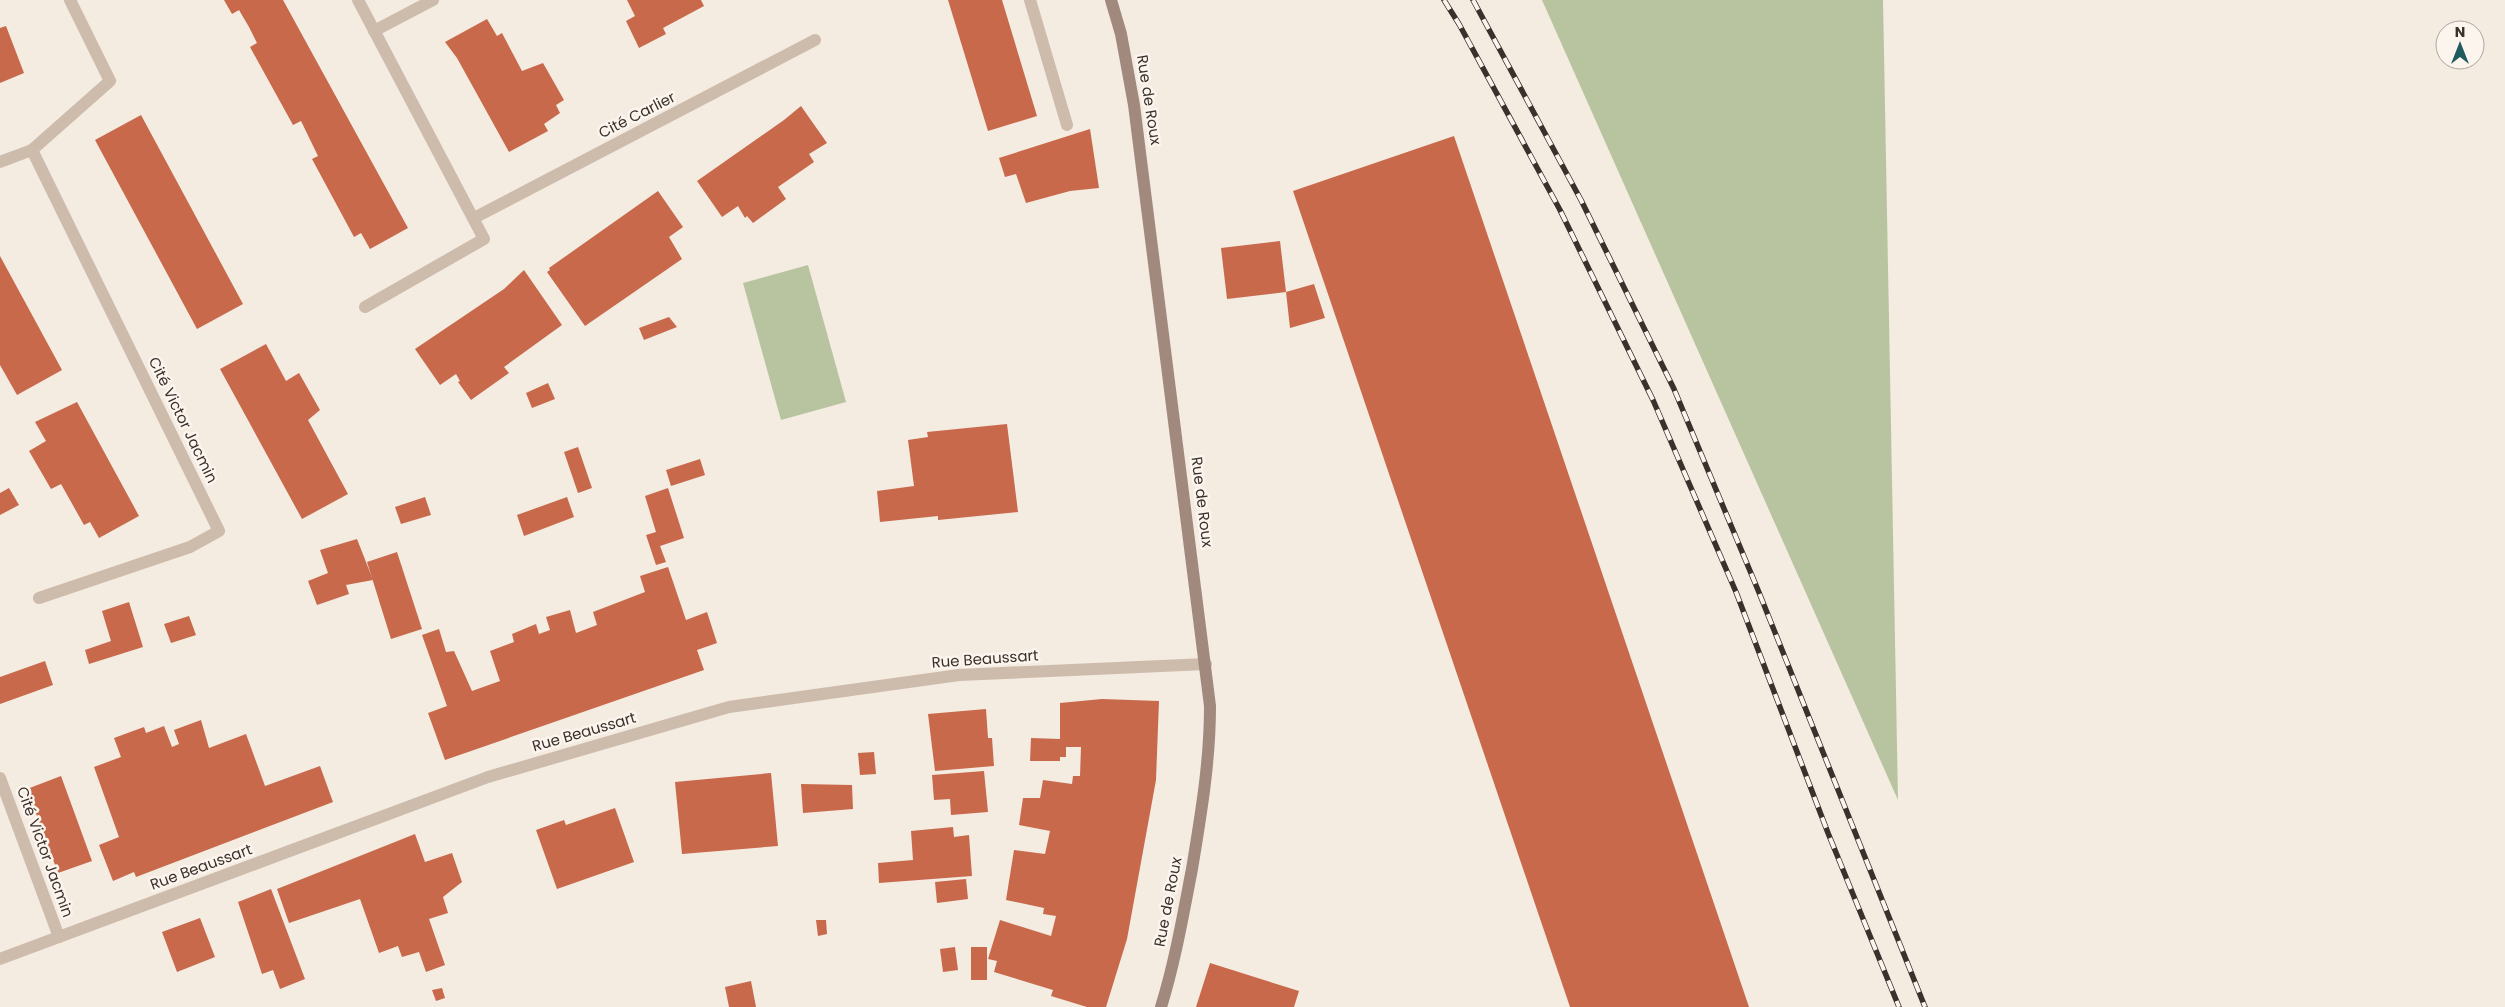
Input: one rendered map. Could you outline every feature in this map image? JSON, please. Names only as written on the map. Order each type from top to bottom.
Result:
[{"type":"main road","name":"Rue de Roux","points":[[1111,0],[1121,34],[1134,105],[1206,664],[1210,725],[1204,797],[1177,946],[1161,1007]]},
{"type":"street","points":[[0,162],[32,150],[110,81],[70,0]]},
{"type":"street","points":[[358,0],[484,238],[365,307]]},
{"type":"street","points":[[374,31],[433,0]]},
{"type":"street","points":[[1030,0],[1067,125]]},
{"type":"street","name":"Cité Carlier","points":[[474,218],[815,40]]},
{"type":"street","name":"Cité Victor Jacmin","points":[[32,150],[219,531],[190,547],[39,598]]},
{"type":"street","name":"Rue Beaussart","points":[[0,959],[488,777],[729,707],[959,675],[1206,664]]},
{"type":"street","name":"Cité Victor Jacmin","points":[[0,778],[59,937]]},
{"type":"green space","points":[[1542,0],[1883,0],[1898,800]]},
{"type":"green space","points":[[808,265],[846,402],[781,420],[743,283]]},
{"type":"building","points":[[224,0],[283,0],[408,228],[370,249],[361,233],[354,237],[312,159],[318,156],[301,121],[293,125],[250,47],[257,43],[249,27],[239,10],[232,14]]},
{"type":"building","points":[[627,0],[701,0],[704,6],[663,28],[666,34],[639,48],[626,21],[635,16]]},
{"type":"building","points":[[948,0],[1002,0],[1037,116],[988,131]]},
{"type":"building","points":[[487,19],[497,36],[502,33],[522,71],[543,63],[564,100],[556,105],[560,113],[544,124],[548,131],[509,152],[457,58],[445,42]]},
{"type":"building","points":[[6,26],[24,73],[0,83],[0,28]]},
{"type":"building","points":[[801,106],[827,143],[809,154],[814,162],[778,187],[786,199],[753,223],[747,216],[745,218],[738,206],[722,217],[697,181]]},
{"type":"building","points":[[141,115],[243,304],[197,329],[95,140]]},
{"type":"building","points":[[1090,129],[1099,188],[1070,191],[1026,203],[1016,174],[1005,177],[999,158]]},
{"type":"building","points":[[1454,136],[1749,1007],[1570,1007],[1293,191]]},
{"type":"building","points":[[658,191],[683,227],[669,237],[682,259],[585,326],[547,272],[550,270],[549,268]]},
{"type":"building","points":[[1280,241],[1286,292],[1227,299],[1221,248]]},
{"type":"building","points":[[0,256],[62,370],[17,395],[0,365]]},
{"type":"building","points":[[524,270],[562,325],[504,367],[509,373],[471,400],[458,382],[460,381],[456,374],[440,385],[415,349],[504,289]]},
{"type":"building","points":[[1314,284],[1325,318],[1290,328],[1286,292]]},
{"type":"building","points":[[669,317],[677,327],[644,340],[639,328]]},
{"type":"building","points":[[266,344],[286,381],[299,373],[320,410],[308,420],[348,494],[302,519],[220,369]]},
{"type":"building","points":[[548,383],[555,399],[532,408],[526,393]]},
{"type":"building","points":[[77,402],[139,516],[99,538],[90,522],[84,525],[61,484],[51,489],[29,451],[46,441],[35,422]]},
{"type":"building","points":[[1007,424],[1018,512],[938,520],[938,516],[880,522],[877,491],[914,486],[908,440],[928,437],[927,432]]},
{"type":"building","points":[[578,447],[592,488],[578,493],[564,452]]},
{"type":"building","points":[[700,459],[705,475],[671,486],[666,470]]},
{"type":"building","points":[[9,488],[19,505],[0,515],[0,493]]},
{"type":"building","points":[[668,488],[684,538],[660,546],[666,562],[656,565],[646,535],[656,532],[645,496]]},
{"type":"building","points":[[425,497],[431,515],[401,524],[395,507]]},
{"type":"building","points":[[567,497],[574,517],[524,536],[517,515]]},
{"type":"building","points":[[357,539],[373,580],[346,585],[349,594],[317,605],[308,581],[328,573],[320,550]]},
{"type":"building","points":[[397,552],[422,629],[391,639],[367,562]]},
{"type":"building","points":[[668,567],[686,620],[707,612],[717,643],[697,650],[704,670],[445,760],[428,713],[447,706],[422,635],[439,629],[446,652],[454,651],[472,691],[500,681],[490,651],[514,642],[512,634],[536,624],[539,634],[550,630],[546,617],[570,610],[576,633],[597,625],[593,612],[645,592],[640,576]]},
{"type":"building","points":[[129,602],[143,647],[89,664],[85,650],[111,641],[102,611]]},
{"type":"building","points":[[189,616],[196,635],[171,643],[164,624]]},
{"type":"building","points":[[45,661],[53,685],[0,704],[0,677]]},
{"type":"building","points":[[1102,699],[1159,701],[1156,780],[1127,939],[1106,1007],[1087,1007],[1051,996],[1053,990],[994,972],[997,961],[988,959],[1000,920],[1051,936],[1056,916],[1043,914],[1044,908],[1006,900],[1014,850],[1045,854],[1050,831],[1019,825],[1023,798],[1040,798],[1043,780],[1072,784],[1073,776],[1080,776],[1081,747],[1066,747],[1066,757],[1060,757],[1060,761],[1030,761],[1031,738],[1060,739],[1060,703]]},
{"type":"building","points":[[986,709],[988,738],[992,738],[994,766],[935,771],[928,714]]},
{"type":"building","points":[[201,720],[209,748],[246,734],[265,786],[320,766],[333,802],[136,877],[134,872],[113,881],[99,845],[119,837],[94,767],[121,757],[114,738],[144,727],[146,733],[164,726],[172,747],[179,744],[174,730]]},
{"type":"building","points":[[874,752],[876,774],[860,775],[858,753]]},
{"type":"building","points":[[984,771],[988,812],[951,815],[950,799],[934,800],[932,775]]},
{"type":"building","points":[[771,773],[778,846],[682,854],[675,782]]},
{"type":"building","points":[[61,776],[92,861],[58,873],[27,789]]},
{"type":"building","points":[[801,784],[852,785],[853,809],[803,813]]},
{"type":"building","points":[[615,808],[634,862],[557,889],[536,830],[564,820],[566,825]]},
{"type":"building","points":[[953,827],[954,837],[969,835],[972,876],[879,883],[878,863],[913,860],[911,831]]},
{"type":"building","points":[[415,834],[425,862],[452,853],[462,882],[443,897],[448,913],[429,919],[445,965],[426,972],[419,952],[402,957],[398,946],[379,953],[360,899],[289,923],[277,889]]},
{"type":"building","points":[[966,879],[968,899],[937,903],[935,882]]},
{"type":"building","points":[[271,889],[305,979],[280,989],[273,970],[262,974],[238,902]]},
{"type":"building","points":[[200,918],[215,957],[177,972],[162,932]]},
{"type":"building","points":[[816,920],[826,920],[827,934],[818,936]]},
{"type":"building","points":[[955,947],[958,970],[943,972],[940,949]]},
{"type":"building","points":[[971,947],[987,947],[987,980],[971,980]]},
{"type":"building","points":[[1210,963],[1299,991],[1294,1007],[1196,1007]]},
{"type":"building","points":[[751,981],[756,1007],[729,1007],[725,987]]},
{"type":"building","points":[[442,988],[445,998],[436,1001],[432,990]]},
{"type":"railway","points":[[1444,0],[1459,24],[1560,210],[1653,400],[1736,592],[1828,833],[1899,1007]]},
{"type":"railway","points":[[1473,0],[1581,200],[1674,389],[1758,590],[1925,1007]]}]
